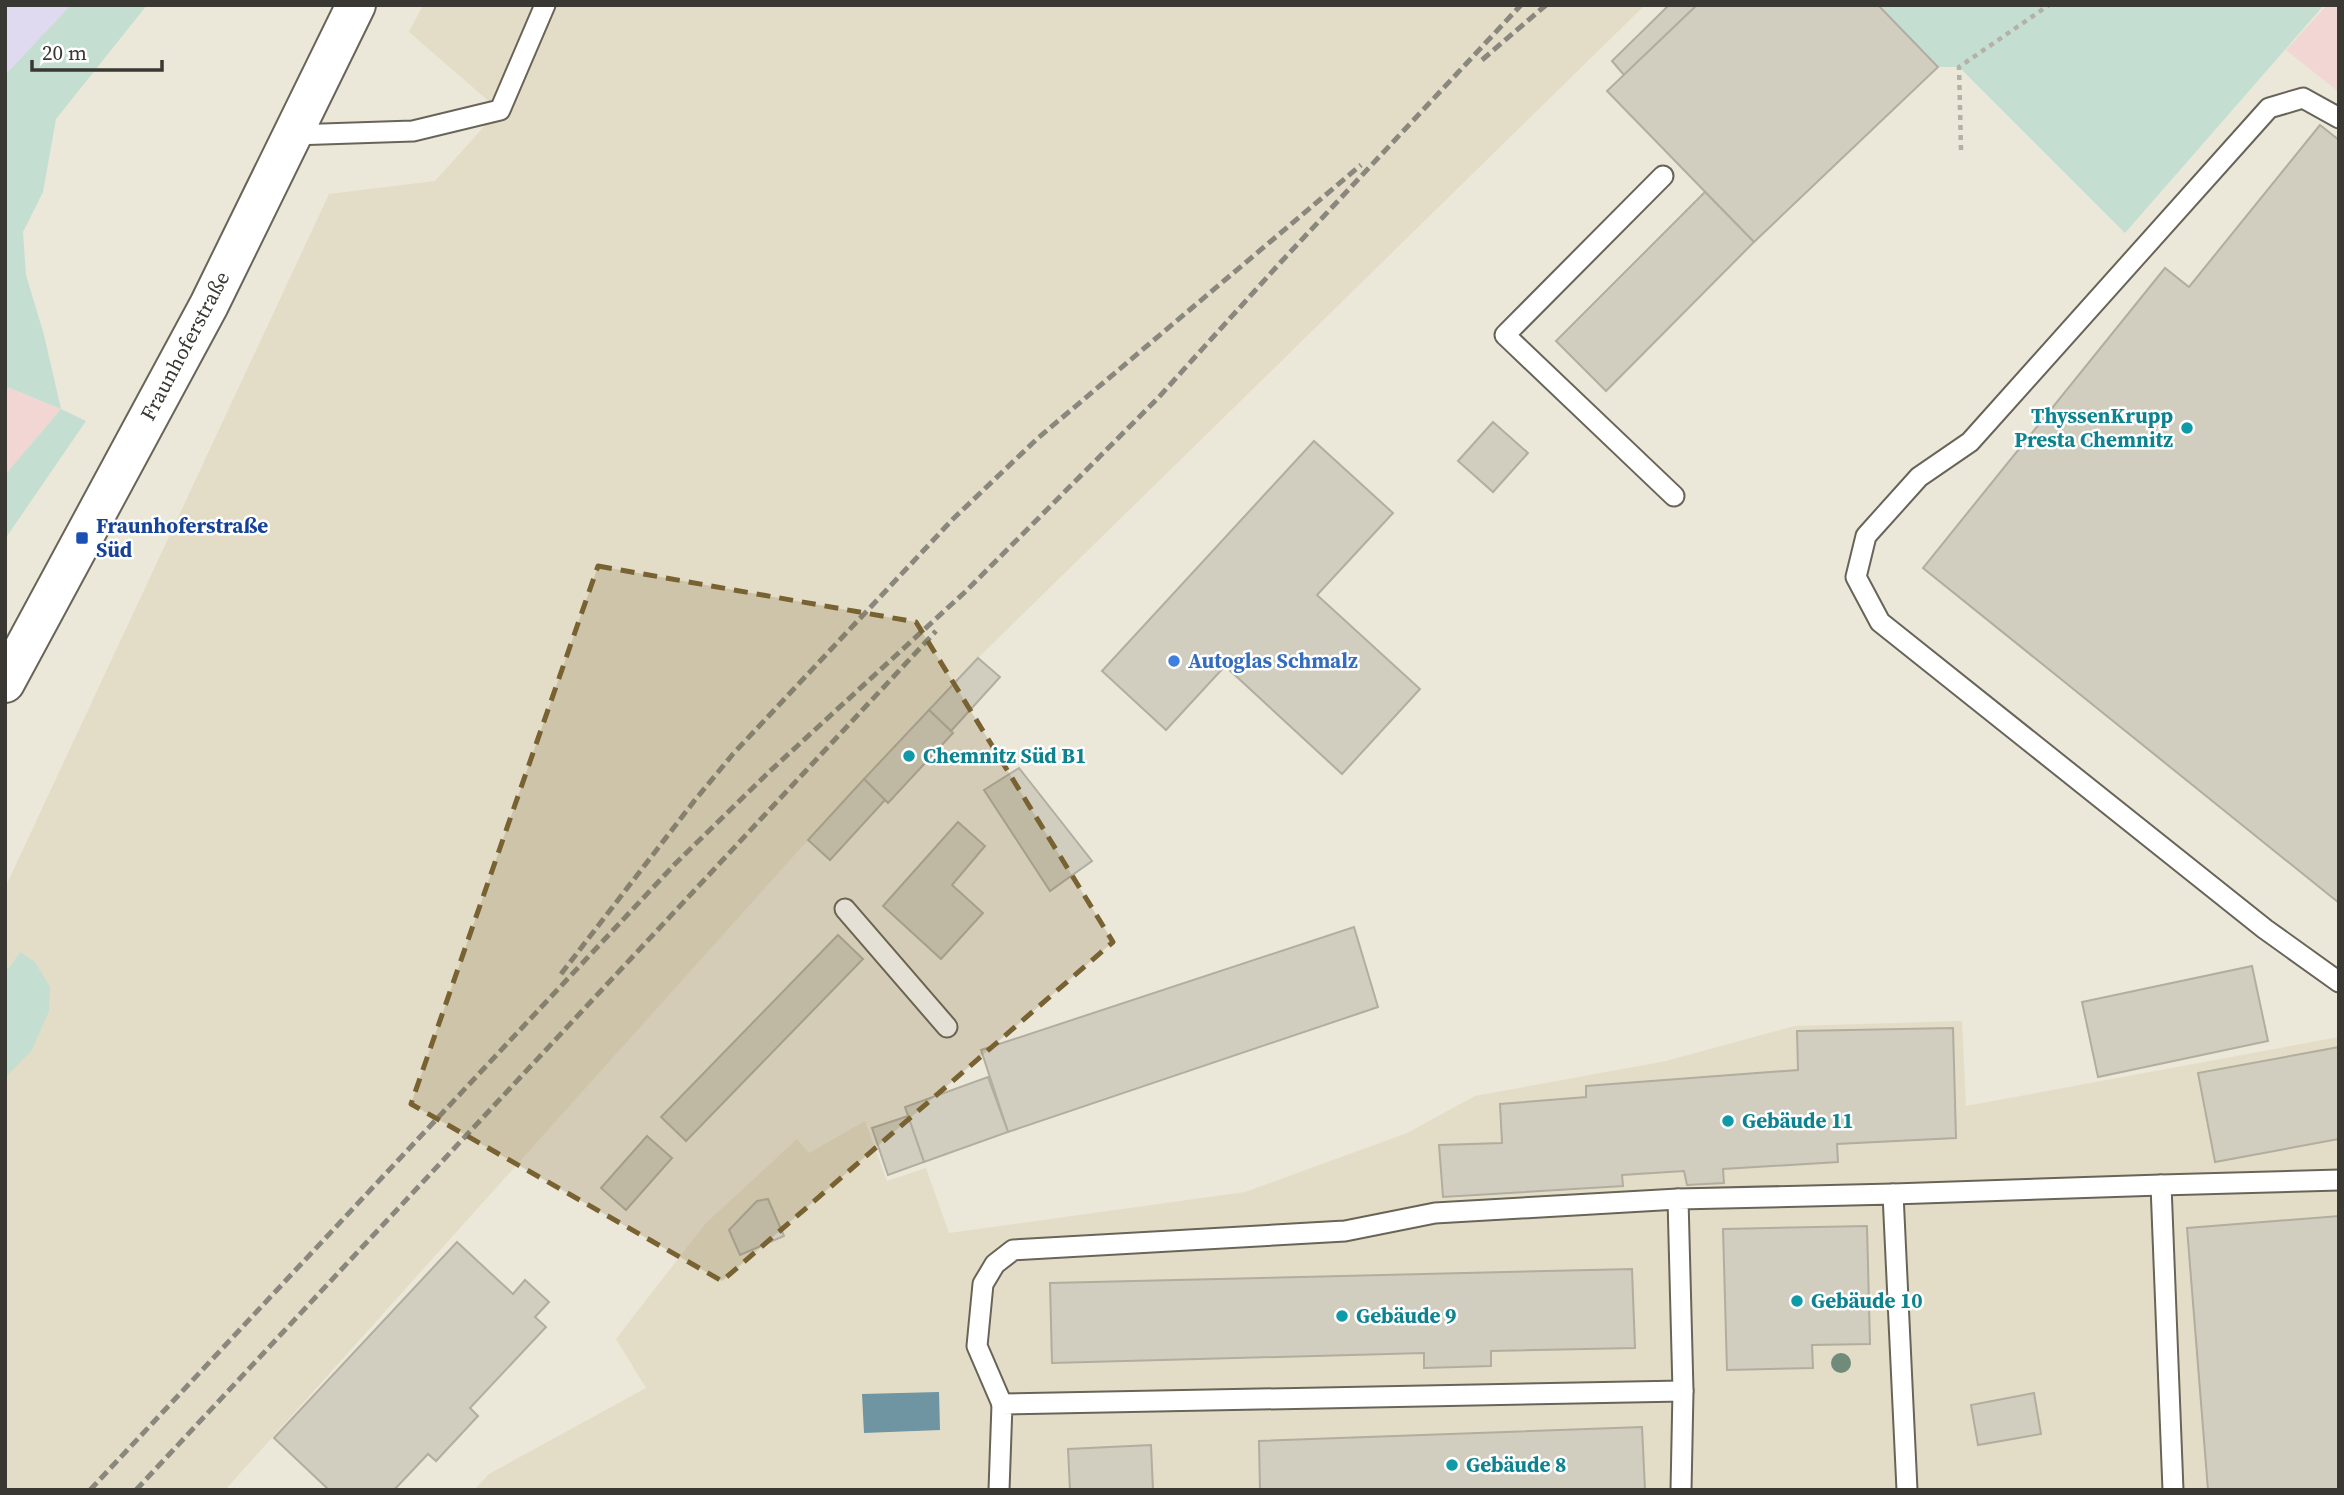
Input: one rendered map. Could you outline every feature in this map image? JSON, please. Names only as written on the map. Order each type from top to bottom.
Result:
[{"type":"main road","name":"Fraunhoferstraße","points":[[5,683],[209,304],[356,5]]},
{"type":"lane","points":[[293,135],[412,131],[500,110],[545,5]]},
{"type":"lane","points":[[2339,118],[2303,98],[2269,108],[1970,442],[1919,477],[1866,536],[1856,577],[1880,622],[2265,929],[2339,982]]},
{"type":"lane","points":[[1663,176],[1505,335],[1674,496]]},
{"type":"lane","points":[[845,909],[947,1027]]},
{"type":"lane","points":[[999,1490],[1002,1404],[977,1346],[983,1284],[995,1264],[1013,1250],[1345,1231],[1435,1213],[1678,1199],[2339,1180]]},
{"type":"lane","points":[[2161,1185],[2173,1490]]},
{"type":"lane","points":[[1893,1194],[1907,1490]]},
{"type":"lane","points":[[1678,1199],[1683,1391],[1681,1490]]},
{"type":"lane","points":[[1002,1404],[1683,1391]]},
{"type":"path","points":[[1961,150],[1959,67],[2049,5]]},
{"type":"highlighted area","points":[[598,566],[916,622],[1113,942],[722,1281],[411,1104]]},
{"type":"shaded area","points":[[5,5],[71,5],[5,75]]},
{"type":"shaded area","points":[[423,5],[1645,5],[978,658],[808,840],[225,1490],[5,1490],[5,888],[329,194],[435,181],[499,110],[409,32]]},
{"type":"shaded area","points":[[2327,5],[2339,5],[2339,92],[2286,50]]},
{"type":"shaded area","points":[[5,386],[61,409],[5,475]]},
{"type":"shaded area","points":[[1962,1021],[1966,1106],[2339,1037],[2339,1490],[474,1490],[489,1474],[646,1388],[616,1339],[705,1224],[797,1139],[809,1153],[865,1121],[887,1181],[926,1168],[949,1233],[1245,1192],[1407,1133],[1475,1096],[1666,1061],[1795,1026]]},
{"type":"green space","points":[[71,5],[147,5],[56,119],[43,192],[23,232],[26,275],[44,335],[61,409],[5,386],[5,75]]},
{"type":"green space","points":[[1878,5],[2324,5],[2125,233],[1959,67],[1938,67]]},
{"type":"green space","points":[[61,409],[86,421],[5,539],[5,475]]},
{"type":"green space","points":[[20,952],[35,962],[50,987],[49,1011],[32,1050],[5,1078],[5,968],[9,968]]},
{"type":"water","points":[[939,1392],[940,1430],[864,1433],[862,1394]]},
{"type":"building","points":[[1669,5],[1697,5],[1624,75],[1612,61]]},
{"type":"building","points":[[1697,5],[1878,5],[1938,67],[1754,242],[1607,91]]},
{"type":"building","name":"ThyssenKrupp Presta Chemnitz","points":[[2320,125],[2339,140],[2339,903],[1923,568],[2165,268],[2189,287]]},
{"type":"building","points":[[1705,192],[1754,242],[1606,391],[1556,341]]},
{"type":"building","points":[[1493,422],[1528,453],[1493,492],[1458,461]]},
{"type":"building","points":[[1314,441],[1393,513],[1317,595],[1420,689],[1342,774],[1225,666],[1166,730],[1102,671]]},
{"type":"building","points":[[978,658],[1000,677],[951,731],[929,710]]},
{"type":"building","name":"Chemnitz Süd B1","points":[[929,710],[953,733],[888,803],[864,779]]},
{"type":"building","points":[[1019,768],[1092,861],[1050,891],[984,790]]},
{"type":"building","points":[[864,779],[885,800],[830,860],[808,840]]},
{"type":"building","points":[[958,822],[985,846],[952,885],[983,913],[941,959],[883,906]]},
{"type":"building","points":[[1354,927],[1378,1007],[1008,1132],[981,1050]]},
{"type":"building","points":[[838,935],[863,959],[686,1141],[661,1117]]},
{"type":"building","points":[[2252,966],[2268,1041],[2098,1077],[2082,1002]]},
{"type":"building","name":"Gebäude 11","points":[[1953,1028],[1956,1138],[1837,1144],[1838,1162],[1723,1169],[1724,1183],[1687,1185],[1684,1171],[1622,1175],[1623,1186],[1443,1197],[1439,1145],[1502,1143],[1500,1104],[1586,1097],[1586,1086],[1798,1070],[1797,1031]]},
{"type":"building","points":[[2339,1047],[2339,1139],[2215,1162],[2198,1073]]},
{"type":"building","points":[[988,1077],[1008,1132],[924,1162],[905,1107]]},
{"type":"building","points":[[908,1116],[924,1162],[888,1175],[872,1128]]},
{"type":"building","points":[[647,1136],[672,1158],[626,1210],[601,1188]]},
{"type":"building","points":[[768,1199],[784,1236],[740,1255],[729,1230],[757,1201]]},
{"type":"building","points":[[2339,1216],[2339,1490],[2208,1490],[2187,1228]]},
{"type":"building","name":"Gebäude 10","points":[[1867,1226],[1870,1344],[1812,1345],[1813,1368],[1727,1370],[1723,1229]]},
{"type":"building","points":[[457,1242],[513,1294],[525,1280],[549,1302],[535,1317],[546,1327],[470,1408],[478,1416],[436,1461],[428,1454],[394,1490],[329,1490],[274,1438]]},
{"type":"building","name":"Gebäude 9","points":[[1632,1269],[1635,1348],[1491,1351],[1491,1366],[1424,1368],[1424,1353],[1052,1363],[1050,1283]]},
{"type":"building","points":[[2034,1393],[2041,1434],[1978,1445],[1971,1405]]},
{"type":"building","name":"Gebäude 8","points":[[1642,1427],[1645,1490],[1260,1490],[1259,1441]]},
{"type":"building","points":[[1151,1445],[1153,1490],[1070,1490],[1068,1449]]},
{"type":"railway","points":[[90,1490],[675,864],[770,771],[965,592],[1158,398],[1521,5]]},
{"type":"railway","points":[[1482,60],[1546,5]]},
{"type":"railway","points":[[561,974],[733,754],[953,519],[1038,438],[1361,165]]},
{"type":"railway","points":[[136,1490],[936,631]]},
{"type":"place","name":"ThyssenKrupp Presta Chemnitz","points":[[2187,428]]},
{"type":"place","name":"Fraunhoferstraße Süd","points":[[82,538]]},
{"type":"place","name":"Autoglas Schmalz","points":[[1174,661]]},
{"type":"place","name":"Chemnitz Süd B1","points":[[909,756]]},
{"type":"place","name":"Gebäude 11","points":[[1728,1121]]},
{"type":"place","name":"Gebäude 10","points":[[1797,1301]]},
{"type":"place","name":"Gebäude 9","points":[[1342,1316]]},
{"type":"place","name":"Gebäude 8","points":[[1452,1465]]}]
